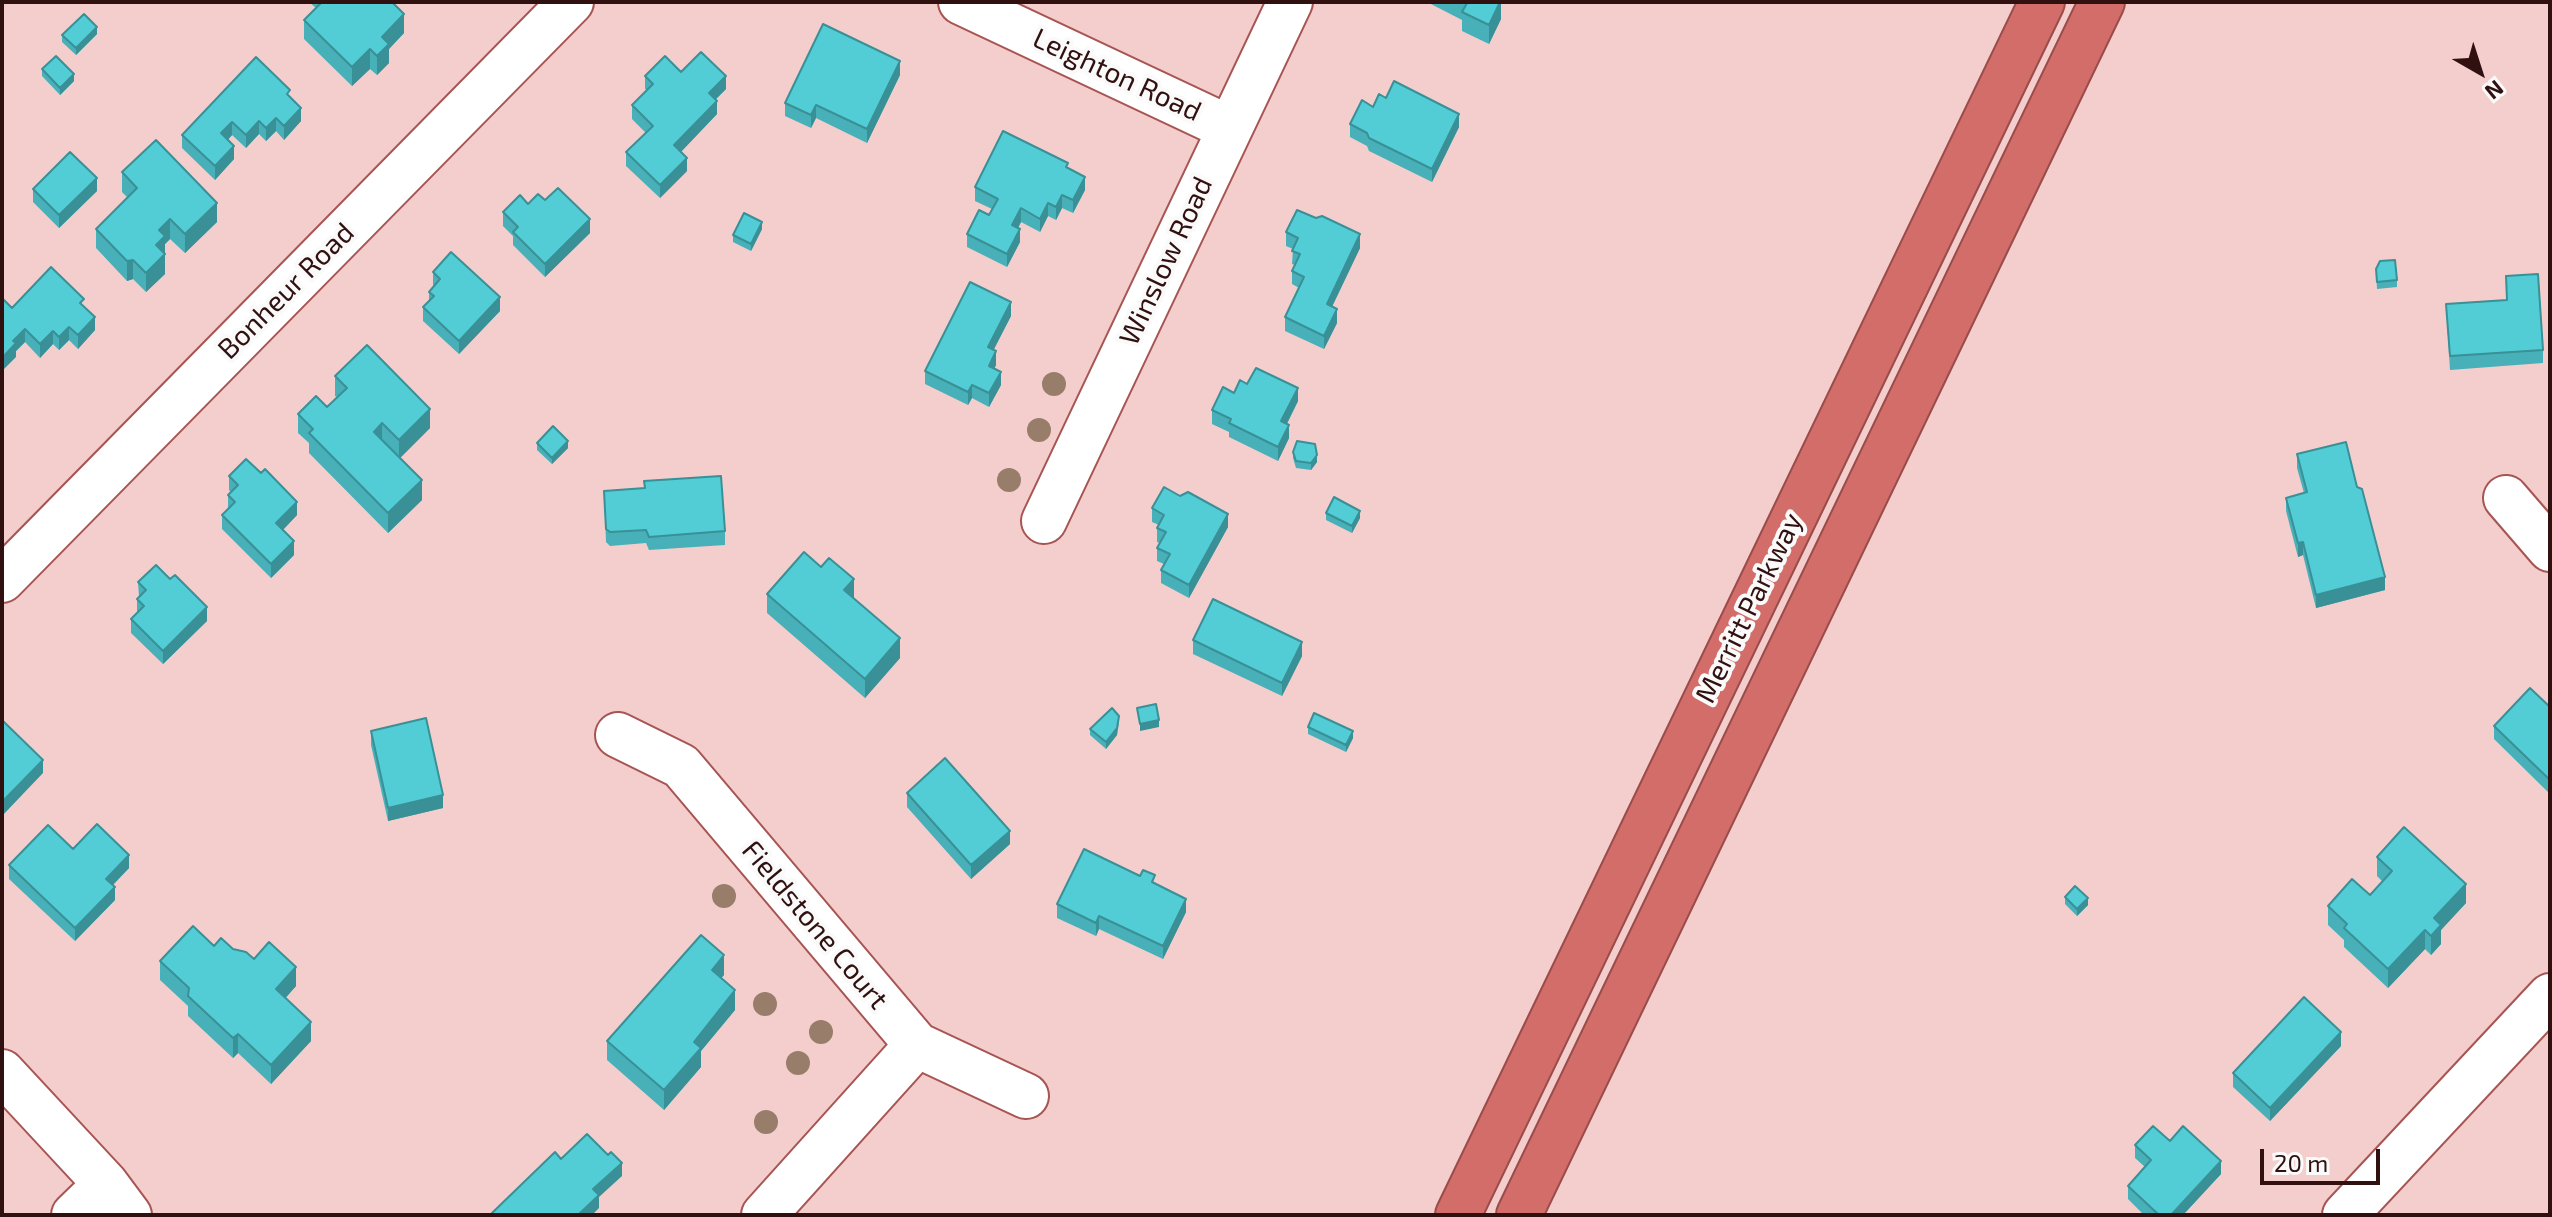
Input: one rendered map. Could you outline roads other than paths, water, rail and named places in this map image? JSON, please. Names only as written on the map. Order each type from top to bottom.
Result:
[{"type":"highway","name":"Merritt Parkway","points":[[1458,1215],[2042,2]]},
{"type":"highway","name":"Merritt Parkway","points":[[1519,1215],[2102,2]]},
{"type":"street","name":"Bonheur Road","points":[[2,580],[571,2]]},
{"type":"street","name":"Leighton Road","points":[[961,2],[1229,128]]},
{"type":"street","name":"Winslow Road","points":[[1044,521],[1290,2]]},
{"type":"street","points":[[2506,498],[2550,549]]},
{"type":"street","name":"Fieldstone Court","points":[[618,735],[681,766],[917,1045],[1026,1096]]},
{"type":"street","points":[[2345,1215],[2550,996]]},
{"type":"street","points":[[764,1215],[917,1045]]},
{"type":"street","points":[[2,1072],[118,1199],[74,1215]]}]
